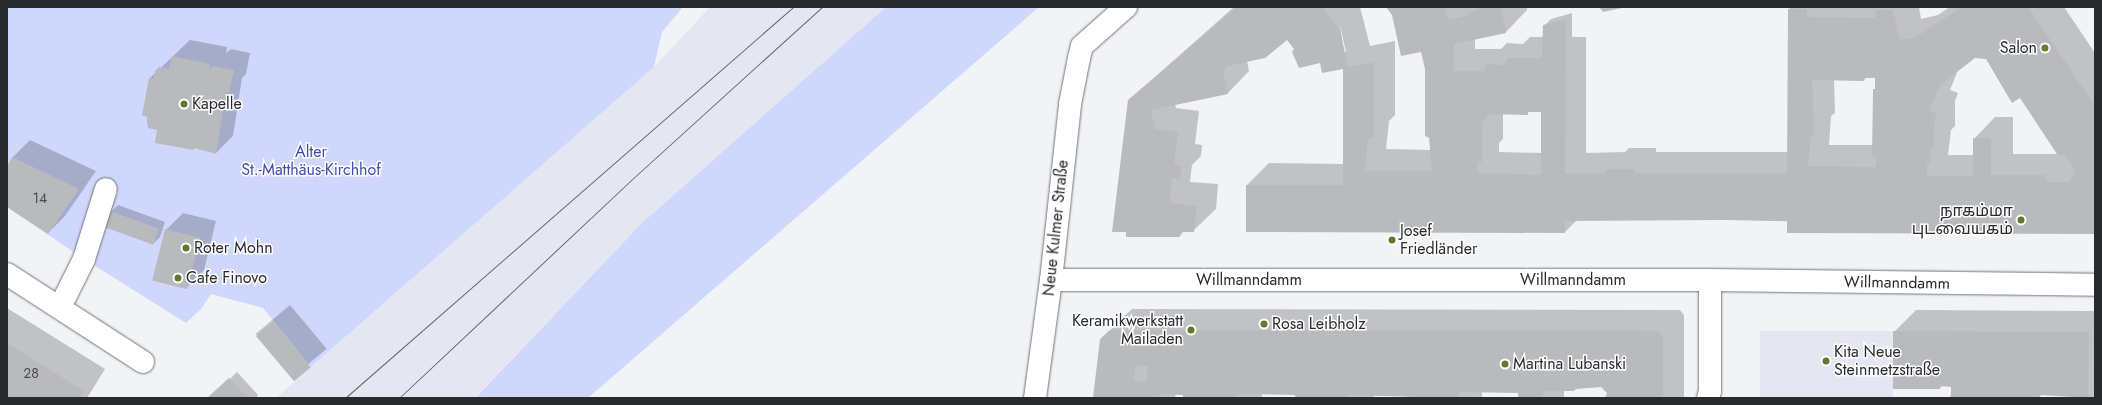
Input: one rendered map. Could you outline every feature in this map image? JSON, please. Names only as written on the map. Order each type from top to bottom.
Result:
[{"type":"street","name":"Neue Kulmer Straße","points":[[1035,398],[1051,280],[1070,104],[1079,58],[1082,46],[1126,7]]},
{"type":"street","points":[[60,307],[84,260],[106,189]]},
{"type":"street","points":[[7,274],[143,362]]},
{"type":"street","name":"Willmanndamm","points":[[1051,280],[1710,280],[2095,285]]},
{"type":"street","points":[[1709,395],[1710,280]]},
{"type":"shaded area","points":[[710,7],[886,7],[642,223],[474,398],[276,398],[654,67]]},
{"type":"shaded area","name":"Kita Neue Steinmetzstraße","points":[[1760,331],[1893,331],[1893,398],[1760,398]]},
{"type":"green space","name":"Alter St.-Matthäus-Kirchhof","points":[[7,7],[683,7],[662,32],[654,67],[311,367],[263,308],[211,294],[201,309],[186,323],[84,259],[7,207]]},
{"type":"green space","points":[[886,7],[1039,7],[588,398],[475,398],[642,223]]},
{"type":"building","points":[[1237,7],[1326,7],[1323,9],[1340,30],[1348,67],[1374,62],[1374,138],[1368,138],[1365,171],[1432,171],[1429,138],[1425,136],[1425,69],[1421,52],[1401,56],[1392,15],[1386,7],[1445,7],[1448,20],[1469,15],[1469,13],[1485,7],[1501,7],[1506,33],[1454,44],[1454,71],[1485,71],[1485,64],[1505,65],[1507,58],[1542,58],[1543,25],[1566,20],[1565,174],[1606,173],[1606,169],[1635,169],[1635,173],[1787,173],[1788,9],[1807,9],[1807,17],[1875,18],[1876,10],[1893,10],[1900,40],[1916,37],[1962,7],[2028,7],[2095,106],[2095,234],[1787,233],[1787,221],[1724,220],[1565,221],[1565,233],[1246,232],[1246,185],[1343,185],[1343,69],[1322,73],[1320,63],[1299,68],[1292,52],[1294,49],[1287,40],[1265,58],[1227,66],[1223,72],[1228,94],[1151,110],[1155,129],[1178,132],[1174,165],[1181,166],[1180,179],[1172,178],[1169,203],[1197,206],[1194,232],[1180,232],[1180,237],[1126,237],[1126,232],[1112,232],[1128,100]],"holes":[[[1975,58],[1986,59],[2012,103],[2020,98],[2057,154],[2065,155],[2076,171],[2069,182],[2049,182],[2045,179],[2045,175],[1991,175],[1991,138],[1973,138],[1973,176],[1927,176],[1927,164],[1931,163],[1930,149],[1934,149],[1934,124],[1937,114],[1929,111],[1940,85]],[[1864,78],[1875,78],[1875,89],[1873,89],[1872,156],[1876,156],[1876,167],[1808,166],[1811,135],[1814,135],[1812,80],[1864,81]],[[1528,112],[1541,112],[1541,175],[1478,173],[1478,162],[1482,162],[1482,122],[1490,114],[1528,115]]]},
{"type":"building","points":[[1599,7],[1622,7],[1622,8],[1603,12]]},
{"type":"building","name":"Kapelle","points":[[172,56],[210,64],[209,69],[213,66],[234,70],[229,93],[226,92],[216,154],[194,148],[194,150],[155,143],[157,130],[148,128],[147,117],[142,115],[149,78],[154,79],[155,71],[159,67],[169,69]]},
{"type":"building","points":[[12,157],[79,189],[48,234],[7,207],[7,167]]},
{"type":"building","points":[[110,211],[159,229],[153,245],[104,227]]},
{"type":"building","points":[[165,229],[200,238],[187,289],[152,280]]},
{"type":"building","points":[[273,322],[311,367],[294,381],[256,336]]},
{"type":"building","points":[[1110,330],[1658,331],[1663,337],[1663,398],[1605,398],[1607,393],[1601,387],[1576,389],[1574,391],[1543,391],[1543,398],[1518,398],[1518,393],[1459,392],[1459,398],[1347,395],[1347,398],[1297,398],[1294,395],[1239,394],[1235,398],[1183,398],[1183,395],[1161,394],[1157,398],[1093,398],[1100,339]],"holes":[[[1135,365],[1148,366],[1147,381],[1134,381]]]},
{"type":"building","points":[[1893,331],[2089,332],[2088,398],[2041,395],[2039,398],[1951,398],[1951,387],[1940,386],[1940,389],[1893,389]]},
{"type":"building","points":[[7,343],[84,391],[79,398],[7,398]]},
{"type":"building","points":[[229,378],[248,398],[208,397]]},
{"type":"tram line","points":[[345,398],[793,7]]},
{"type":"tram line","points":[[399,398],[630,181],[822,7]]},
{"type":"place","name":"Salon","points":[[2045,48]]},
{"type":"place","name":"Kapelle","points":[[184,104]]},
{"type":"place","name":"நாகம்மா புடவையகம்","points":[[2021,220]]},
{"type":"place","name":"Josef Friedländer","points":[[1392,240]]},
{"type":"place","name":"Roter Mohn","points":[[186,248]]},
{"type":"place","name":"Cafe Finovo","points":[[178,278]]},
{"type":"place","name":"Rosa Leibholz","points":[[1264,324]]},
{"type":"place","name":"Keramikwerkstatt Mailaden","points":[[1191,330]]},
{"type":"place","name":"Kita Neue Steinmetzstraße","points":[[1826,361]]},
{"type":"place","name":"Martina Lubanski","points":[[1505,364]]}]
